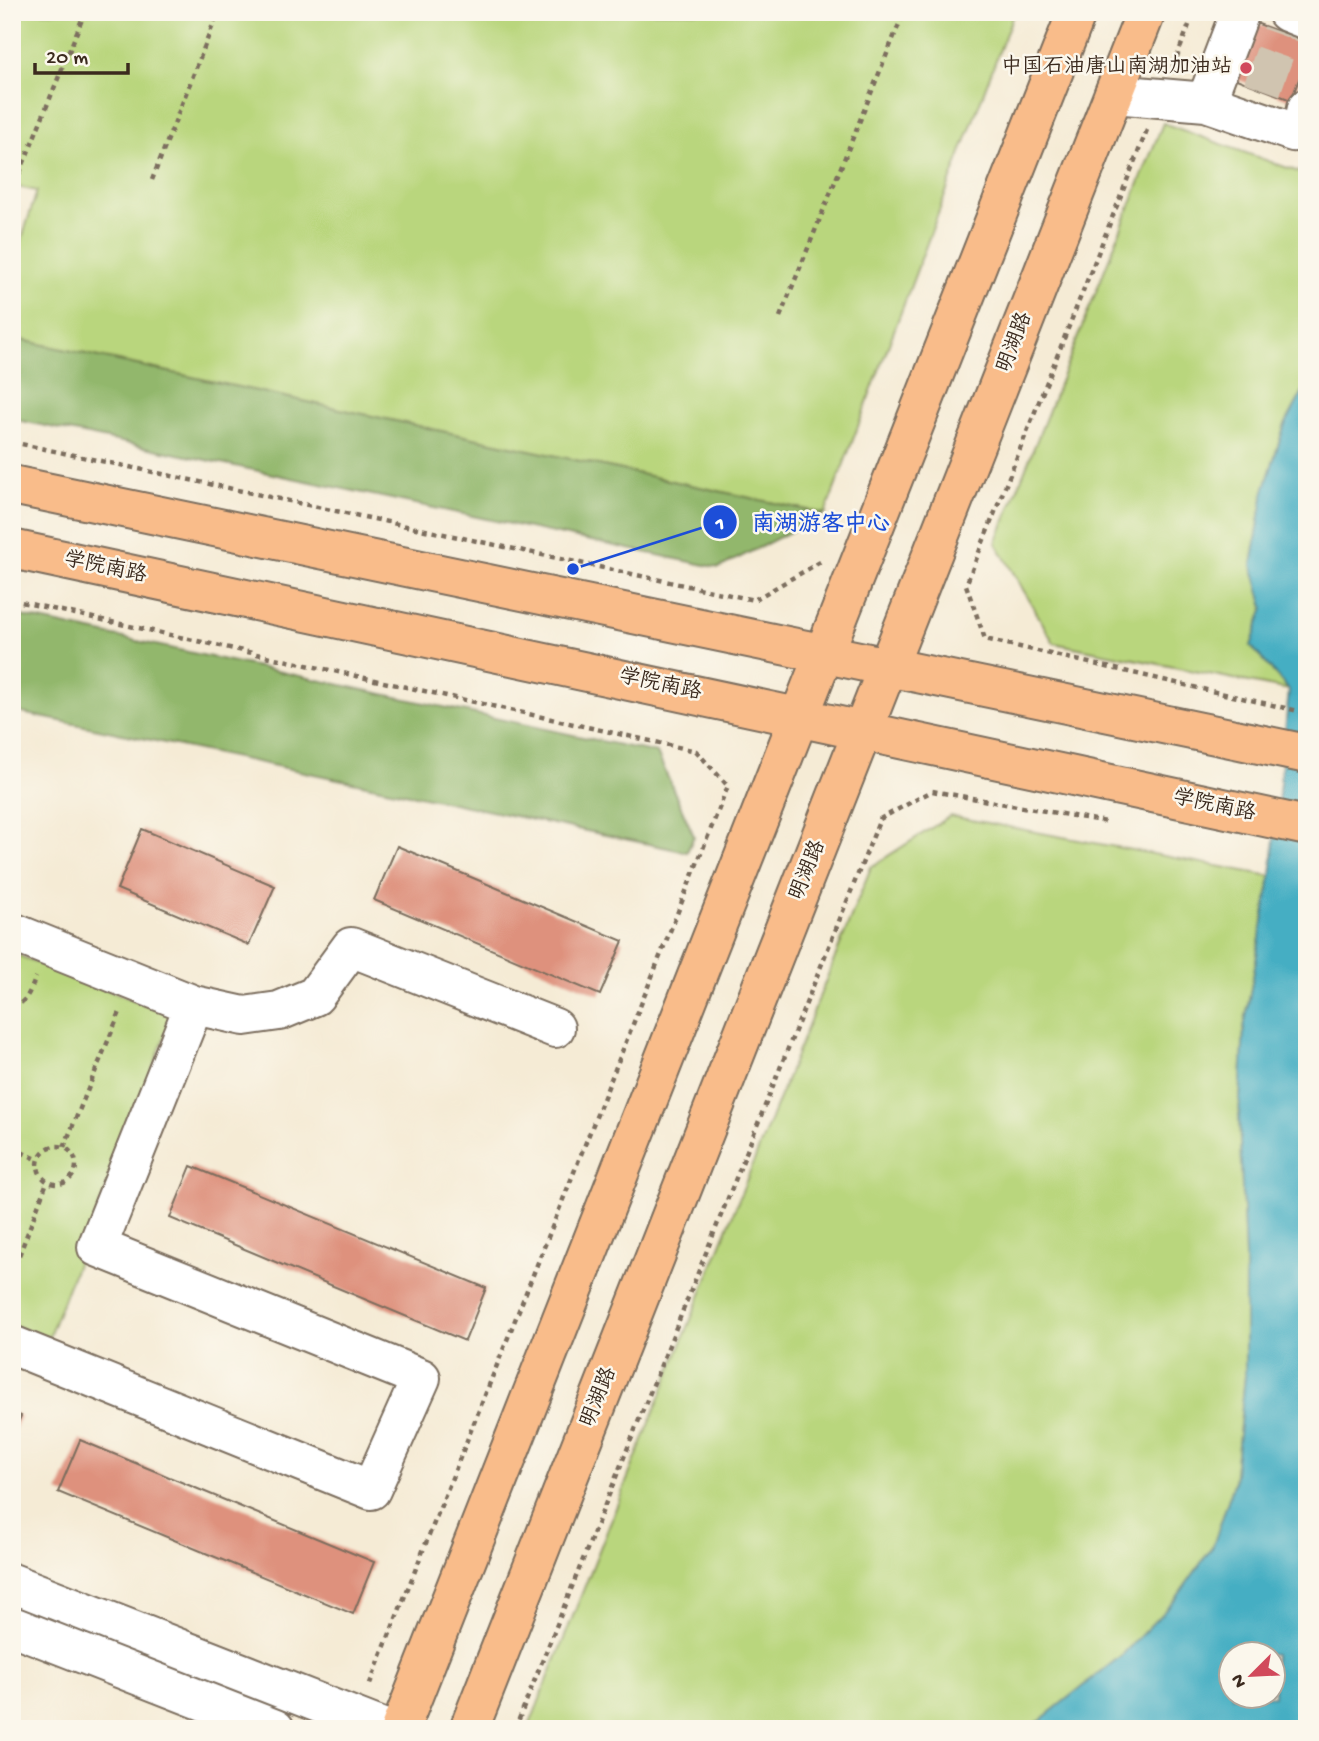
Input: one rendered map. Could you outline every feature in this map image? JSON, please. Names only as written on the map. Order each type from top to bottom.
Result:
[{"type":"main road","points":[[400,1729],[1077,12]]},
{"type":"main road","name":"明湖路","points":[[469,1729],[864,733],[1146,12]]},
{"type":"main road","points":[[12,485],[1241,738],[1307,754]]},
{"type":"main road","name":"学院南路","points":[[12,550],[1307,826]]},
{"type":"street","points":[[1206,102],[1240,12]]},
{"type":"street","points":[[1114,94],[1206,102],[1258,103],[1293,132],[1304,122],[1307,108]]},
{"type":"street","points":[[12,932],[194,1005],[244,1016],[279,1011],[315,996],[351,947],[555,1028]]},
{"type":"street","points":[[12,1345],[370,1490],[421,1378],[97,1247],[194,1005]]},
{"type":"street","points":[[12,1583],[385,1729]]},
{"type":"street","points":[[12,1626],[275,1729]]},
{"type":"path","points":[[12,192],[85,12]]},
{"type":"path","points":[[152,180],[218,12]]},
{"type":"path","points":[[780,317],[904,12]]},
{"type":"path","points":[[1194,12],[966,585],[985,639],[1307,713]]},
{"type":"path","points":[[12,442],[754,600],[831,556]]},
{"type":"path","points":[[515,1729],[880,819],[932,791],[1117,824]]},
{"type":"path","points":[[64,1147],[134,981]]},
{"type":"path","points":[[64,1147],[73,1155],[75,1173],[60,1184],[47,1182],[39,1172],[39,1160],[46,1149],[64,1147]]},
{"type":"path","points":[[12,1148],[39,1160]]},
{"type":"path","points":[[12,1274],[47,1182]]},
{"type":"green space","points":[[12,12],[1014,12],[825,514],[12,338],[12,270],[37,191],[12,186]]},
{"type":"green space","points":[[1163,123],[1307,175],[1307,384],[1284,427],[1264,491],[1252,565],[1264,607],[1251,646],[1289,690],[1054,643],[996,543]]},
{"type":"green space","points":[[12,338],[825,514],[719,568],[12,419]]},
{"type":"green space","points":[[12,614],[657,753],[694,836],[687,852],[12,711]]},
{"type":"green space","points":[[950,816],[1271,876],[1244,1028],[1239,1117],[1245,1256],[1245,1376],[1234,1483],[1213,1546],[1175,1600],[1122,1655],[1029,1729],[528,1729],[871,867]]},
{"type":"green space","points":[[12,953],[173,1015],[48,1339],[12,1325]]},
{"type":"water","points":[[1307,384],[1307,1712],[1291,1729],[1029,1729],[1122,1655],[1175,1600],[1213,1546],[1234,1483],[1245,1376],[1245,1256],[1239,1117],[1244,1028],[1271,876],[1289,690],[1251,646],[1264,607],[1252,565],[1264,491],[1284,427]]},
{"type":"building","points":[[1253,22],[1307,42],[1307,58],[1291,100],[1231,77]]},
{"type":"building","points":[[142,829],[275,886],[249,945],[117,889]]},
{"type":"building","points":[[397,846],[623,941],[600,995],[374,900]]},
{"type":"building","points":[[191,1166],[486,1288],[465,1341],[170,1218]]},
{"type":"building","points":[[12,1412],[21,1416],[12,1436]]},
{"type":"building","points":[[80,1440],[374,1562],[353,1614],[58,1492]]},
{"type":"tunnel","points":[[1262,89],[1282,33]]},
{"type":"place","name":"中国石油唐山南湖加油站","points":[[1246,68]]},
{"type":"place","name":"南湖游客中心","points":[[573,569]]}]
